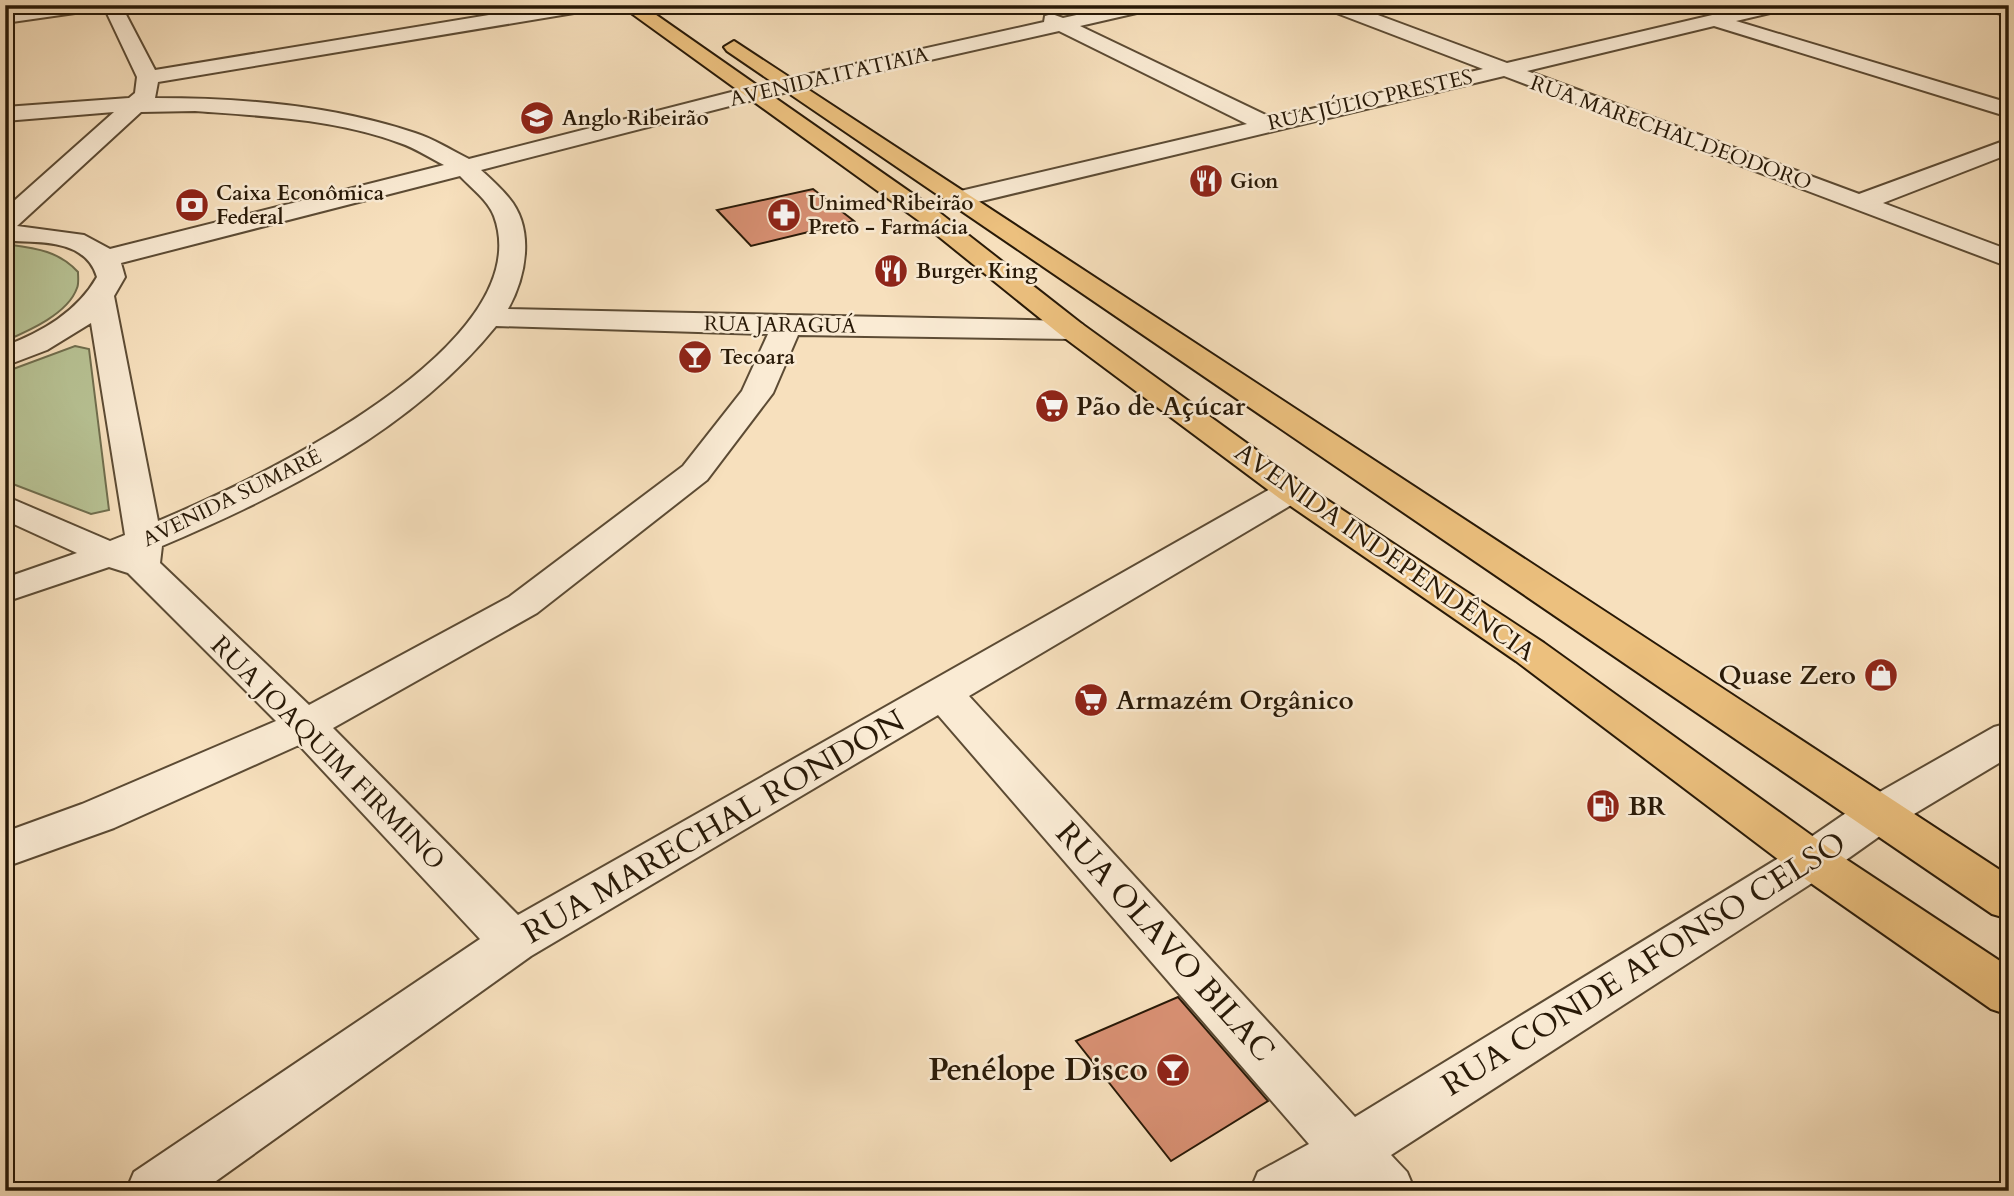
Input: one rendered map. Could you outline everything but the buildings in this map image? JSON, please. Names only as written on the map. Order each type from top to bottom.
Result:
[{"type":"main road","name":"AVENIDA INDEPENDÊNCIA","points":[[629,5],[931,218],[1072,330],[1291,491],[1530,652],[1812,860],[2009,994]]},
{"type":"main road","name":"AVENIDA INDEPENDÊNCIA","points":[[716,34],[2009,901]]},
{"type":"street","points":[[5,17],[89,5]]},
{"type":"street","points":[[5,223],[146,94],[148,77],[112,5]]},
{"type":"street","points":[[148,77],[586,5]]},
{"type":"street","name":"AVENIDA ITATIAIA","points":[[105,259],[755,93],[1147,5]]},
{"type":"street","name":"RUA MARECHAL DEODORO","points":[[1333,5],[2009,260]]},
{"type":"street","name":"RUA JÚLIO PRESTES","points":[[961,198],[1780,5]]},
{"type":"street","points":[[1989,5],[2009,10]]},
{"type":"street","points":[[1677,9],[2009,110]]},
{"type":"street","points":[[1031,10],[1268,125]]},
{"type":"street","name":"AVENIDA SUMARÉ","points":[[5,114],[136,105],[220,106],[296,112],[363,124],[420,142],[466,166],[491,189],[508,215],[513,245],[508,279],[488,317],[421,388],[307,464],[132,554],[5,591]]},
{"type":"street","points":[[1859,203],[2009,146]]},
{"type":"street","points":[[5,233],[65,239],[90,247],[105,259],[111,277],[101,298],[73,323],[28,349],[5,357]]},
{"type":"street","points":[[5,508],[132,554],[101,298]]},
{"type":"street","name":"RUA JARAGUÁ","points":[[488,317],[1072,330]]},
{"type":"street","points":[[5,850],[98,816],[305,725],[523,605],[695,472],[757,393],[787,325]]},
{"type":"street","name":"RUA MARECHAL RONDON","points":[[155,1191],[513,942],[1291,491]]},
{"type":"street","name":"RUA JOAQUIM FIRMINO","points":[[132,554],[305,725],[513,942]]},
{"type":"street","name":"RUA OLAVO BILAC","points":[[943,694],[1386,1191]]},
{"type":"street","name":"RUA CONDE AFONSO CELSO","points":[[1279,1191],[1350,1150],[1812,860],[1878,814],[2009,737]]},
{"type":"green space","points":[[5,244],[36,249],[62,259],[78,272],[78,286],[65,306],[56,314],[36,327],[5,341]]},
{"type":"green space","points":[[75,346],[89,349],[109,510],[91,514],[5,481],[5,372]]},
{"type":"place","name":"Anglo Ribeirão","points":[[537,118]]},
{"type":"place","name":"Gion","points":[[1206,181]]},
{"type":"place","name":"Caixa Econômica Federal","points":[[192,205]]},
{"type":"place","name":"Unimed Ribeirão Preto - Farmácia","points":[[784,215]]},
{"type":"place","name":"Burger King","points":[[891,271]]},
{"type":"place","name":"Tecoara","points":[[695,357]]},
{"type":"place","name":"Pão de Açúcar","points":[[1052,406]]},
{"type":"place","name":"Quase Zero","points":[[1881,675]]},
{"type":"place","name":"Armazém Orgânico","points":[[1091,700]]},
{"type":"place","name":"BR","points":[[1603,806]]},
{"type":"place","name":"Penélope Disco","points":[[1173,1070]]}]
